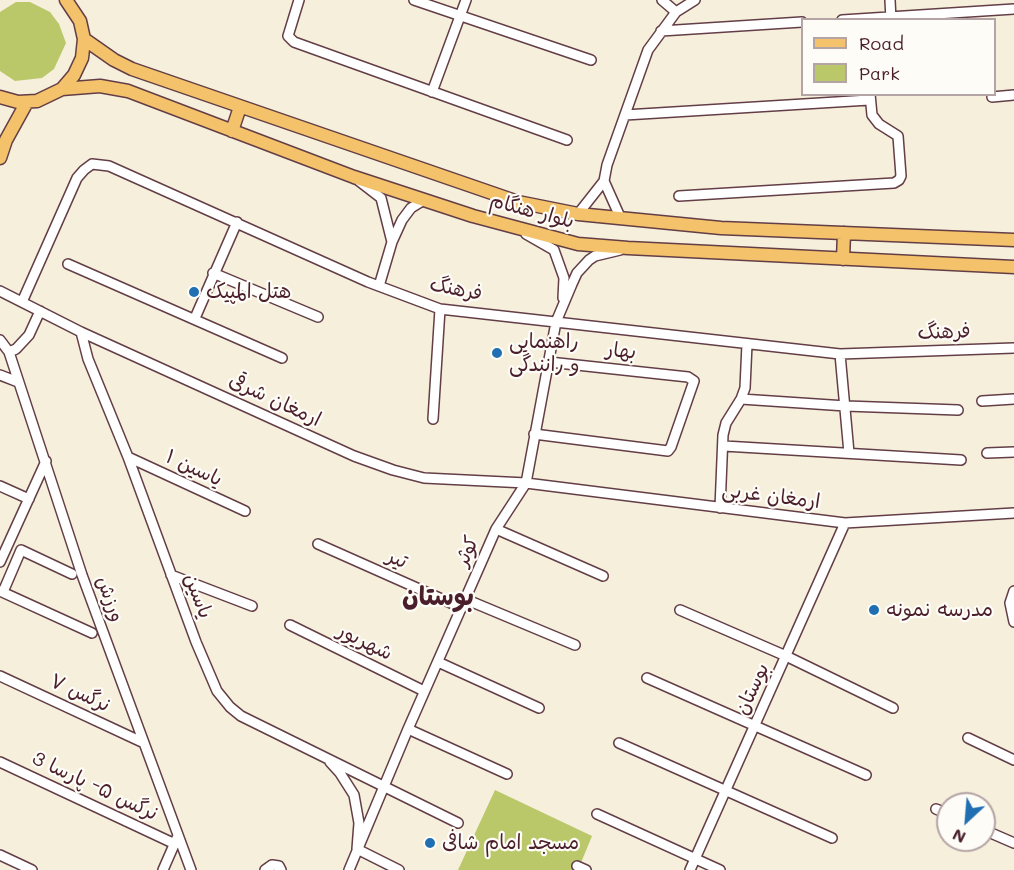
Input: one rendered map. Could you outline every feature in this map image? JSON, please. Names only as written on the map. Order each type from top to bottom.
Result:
[{"type":"main road","points":[[0,97],[18,102],[46,98],[62,89],[79,66],[84,39],[80,21],[69,2]]},
{"type":"main road","name":"بلوار هنگام","points":[[84,39],[114,60],[132,69],[518,202],[578,214],[721,228],[1014,240]]},
{"type":"main road","name":"بلوار هنگام","points":[[62,89],[100,86],[114,88],[354,177],[513,227],[578,244],[843,260],[1014,267]]},
{"type":"main road","points":[[0,158],[6,140],[27,102]]},
{"type":"main road","points":[[232,131],[240,106]]},
{"type":"main road","points":[[843,260],[844,233]]},
{"type":"street","points":[[299,0],[288,36],[291,40],[567,140]]},
{"type":"street","points":[[414,0],[591,60]]},
{"type":"street","points":[[432,92],[466,0]]},
{"type":"street","points":[[662,0],[676,12]]},
{"type":"street","points":[[578,214],[604,181],[607,165],[648,50],[676,12],[695,0]]},
{"type":"street","points":[[890,0],[891,18],[1014,9]]},
{"type":"street","points":[[661,31],[801,22]]},
{"type":"street","points":[[992,97],[1014,95]]},
{"type":"street","points":[[625,115],[870,97],[872,115],[879,124],[898,136],[900,176],[899,180],[894,183],[679,196]]},
{"type":"street","name":"فرهنگ","points":[[22,302],[77,178],[92,164],[109,166],[379,286],[440,309],[840,354],[1014,348]]},
{"type":"street","points":[[354,177],[381,198],[392,242]]},
{"type":"street","points":[[604,181],[621,219]]},
{"type":"street","points":[[379,286],[392,242],[402,220],[411,208],[424,200]]},
{"type":"street","points":[[195,318],[237,222]]},
{"type":"street","name":"کوثر","points":[[513,227],[554,250],[564,278],[562,307]]},
{"type":"street","name":"کوثر","points":[[348,870],[496,529],[526,483],[556,322],[577,273],[588,260],[595,256],[628,248]]},
{"type":"street","points":[[68,264],[282,358]]},
{"type":"street","points":[[213,273],[318,318]]},
{"type":"street","name":"ارمغان شرقی","points":[[0,291],[81,332],[354,456],[424,478],[526,483]]},
{"type":"street","points":[[433,419],[440,309]]},
{"type":"street","points":[[9,352],[16,349],[29,335],[40,311]]},
{"type":"street","name":"یاسین","points":[[81,332],[88,359],[217,691],[241,716],[458,823]]},
{"type":"street","name":"ورزش","points":[[0,340],[9,352],[82,575],[144,743],[176,840],[191,870]]},
{"type":"street","points":[[720,508],[723,435],[726,423],[745,388],[747,344]]},
{"type":"street","points":[[840,354],[849,453]]},
{"type":"street","name":"بهار","points":[[534,434],[668,451],[694,381],[688,376],[549,362]]},
{"type":"street","points":[[0,375],[18,382]]},
{"type":"street","points":[[741,399],[958,410]]},
{"type":"street","points":[[982,401],[1014,399]]},
{"type":"street","points":[[724,446],[961,460]]},
{"type":"street","points":[[987,453],[1014,452]]},
{"type":"street","name":"یاسین ۱","points":[[128,457],[245,511]]},
{"type":"street","points":[[0,562],[46,461]]},
{"type":"street","name":"ارمغان غربی","points":[[526,483],[845,523],[1014,513]]},
{"type":"street","points":[[0,486],[28,499]]},
{"type":"street","name":"بوستان","points":[[690,870],[845,523]]},
{"type":"street","points":[[496,529],[603,576]]},
{"type":"street","name":"تیر","points":[[318,544],[575,645]]},
{"type":"street","points":[[72,574],[21,550],[2,592],[92,633]]},
{"type":"street","points":[[171,574],[252,606]]},
{"type":"street","points":[[1014,591],[1010,603],[1014,622]]},
{"type":"street","points":[[680,610],[786,656],[893,708]]},
{"type":"street","name":"شهریور","points":[[290,626],[424,691]]},
{"type":"street","points":[[438,662],[539,708]]},
{"type":"street","name":"نرگس ۷","points":[[0,676],[144,743]]},
{"type":"street","points":[[646,678],[866,776]]},
{"type":"street","points":[[408,729],[507,774]]},
{"type":"street","points":[[968,738],[1014,759]]},
{"type":"street","points":[[620,743],[832,838]]},
{"type":"street","points":[[324,756],[340,773],[354,795],[359,823],[357,849],[399,870]]},
{"type":"street","name":"نرگس ۵- پارسا 3","points":[[0,762],[176,840]]},
{"type":"street","points":[[597,814],[720,870]]},
{"type":"street","points":[[996,835],[1014,843]]},
{"type":"street","points":[[163,870],[176,840]]},
{"type":"street","points":[[0,855],[32,870]]},
{"type":"street","points":[[265,870],[272,865],[279,866],[281,870]]},
{"type":"green space","points":[[16,2],[30,2],[50,12],[59,24],[66,43],[54,69],[42,78],[15,81],[0,71],[0,12]]},
{"type":"green space","points":[[495,790],[592,836],[578,870],[458,870]]},
{"type":"place","name":"هتل المپیک","points":[[194,292]]},
{"type":"place","name":"راهنمایی و رانندگی","points":[[497,353]]},
{"type":"place","name":"مدرسه نمونه","points":[[874,610]]},
{"type":"place","name":"مسجد امام شافی","points":[[430,843]]},
{"type":"district","name":"بوستان","points":[[438,597]]}]
